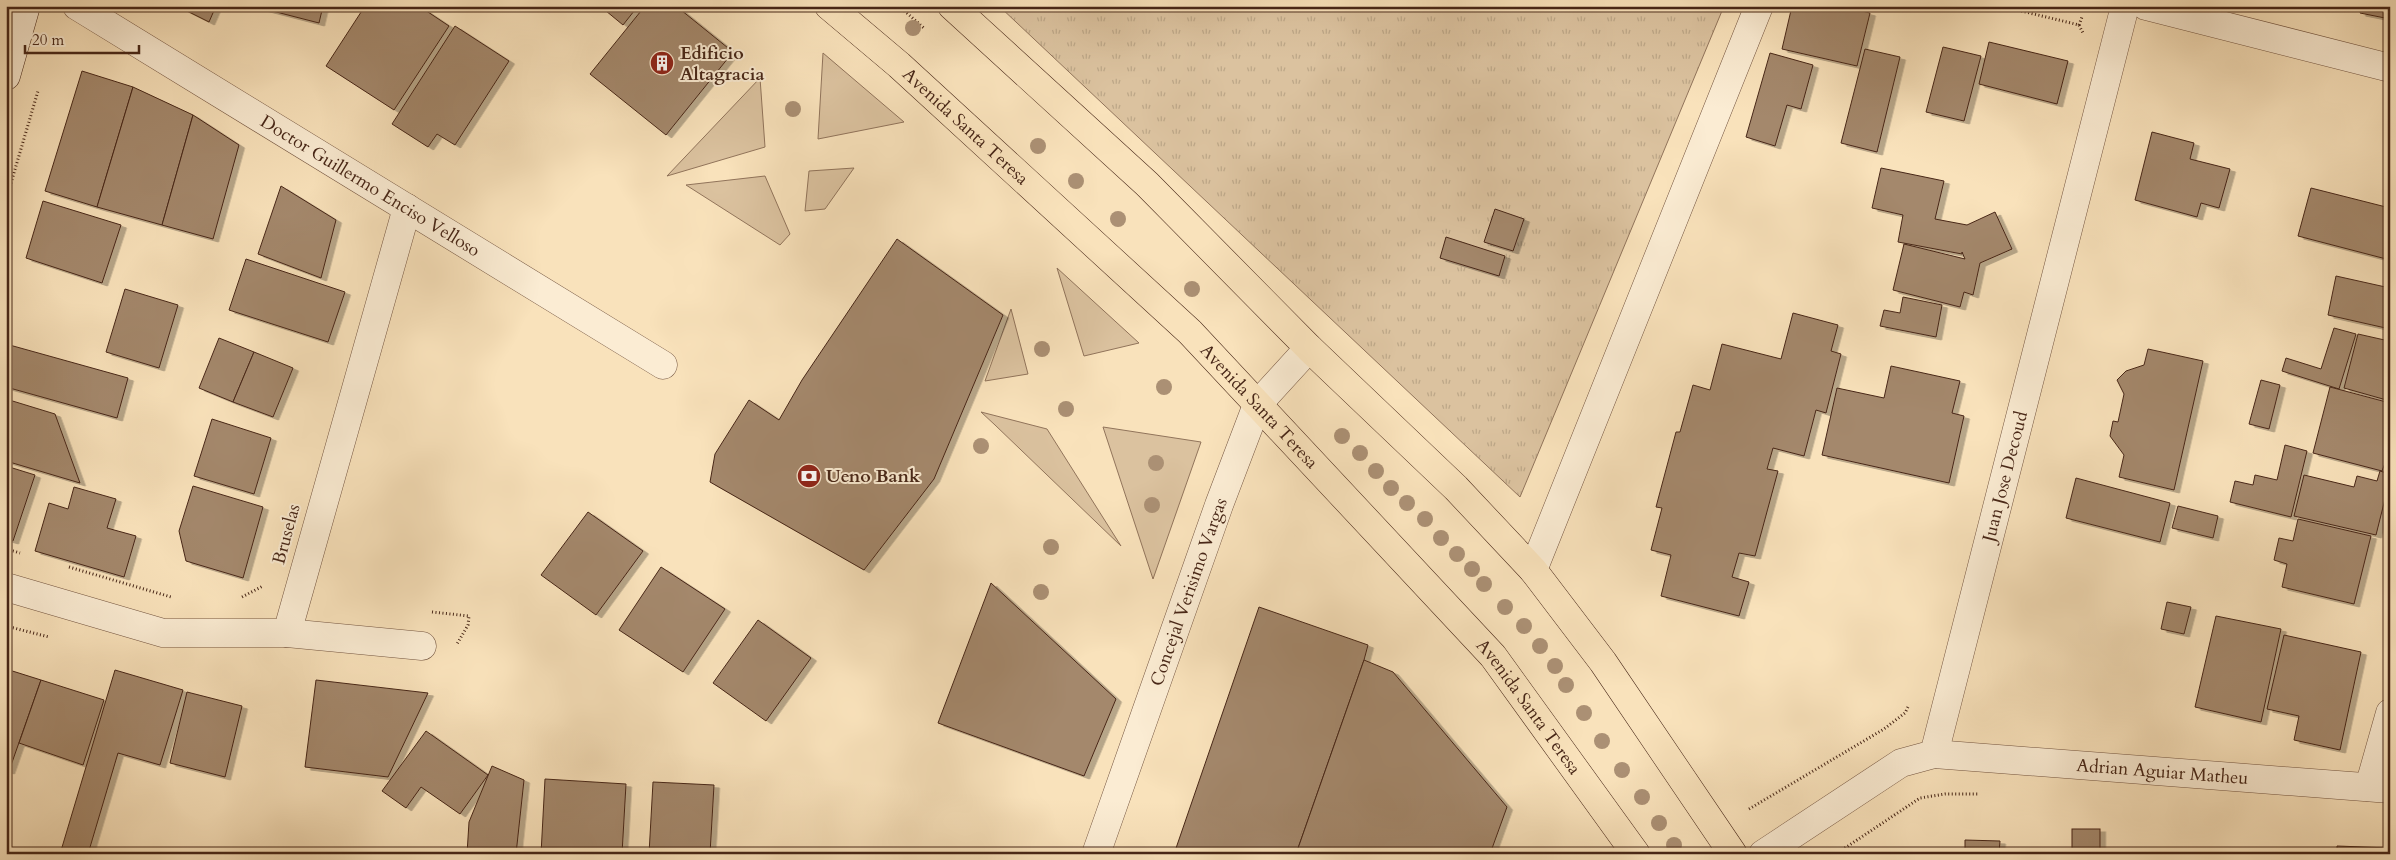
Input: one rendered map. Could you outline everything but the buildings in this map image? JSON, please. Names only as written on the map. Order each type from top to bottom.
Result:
[{"type":"main road","name":"Avenida Santa Teresa","points":[[829,6],[899,65],[1190,332],[1493,656],[1636,854]]},
{"type":"main road","points":[[952,6],[1147,184],[1309,348],[1456,488],[1533,570],[1603,662],[1733,854]]},
{"type":"street","points":[[6,76],[26,6]]},
{"type":"street","name":"Doctor Guillermo Enciso Velloso","points":[[77,6],[663,365]]},
{"type":"street","points":[[1533,570],[1759,6]]},
{"type":"street","name":"Juan Jose Decoud","points":[[1934,754],[2126,6]]},
{"type":"street","points":[[2146,6],[2390,68]]},
{"type":"street","name":"Bruselas","points":[[287,633],[407,208]]},
{"type":"street","name":"Concejal Verisimo Vargas","points":[[1096,854],[1225,487],[1257,405],[1309,348]]},
{"type":"street","points":[[6,587],[163,633],[287,633],[422,646]]},
{"type":"street","points":[[2379,788],[2390,713]]},
{"type":"street","points":[[1763,854],[1901,763],[1934,754]]},
{"type":"street","name":"Adrian Aguiar Matheu","points":[[1934,754],[2379,788]]},
{"type":"path","points":[[2001,6],[2079,25],[2085,35]]},
{"type":"path","points":[[2079,25],[2082,17]]},
{"type":"path","points":[[6,200],[38,90]]},
{"type":"path","points":[[6,549],[25,555]]},
{"type":"path","points":[[62,565],[174,598]]},
{"type":"path","name":"Bruselas","points":[[234,601],[261,589],[266,584]]},
{"type":"path","points":[[1749,809],[1884,730],[1905,713],[1913,699]]},
{"type":"path","points":[[1836,854],[1920,798],[1945,794],[1979,794]]},
{"type":"green space","points":[[999,6],[1724,6],[1520,497]]},
{"type":"green space","points":[[823,53],[904,122],[818,139]]},
{"type":"green space","points":[[760,78],[765,147],[667,176]]},
{"type":"green space","points":[[854,168],[825,209],[805,211],[809,171]]},
{"type":"green space","points":[[765,176],[790,234],[780,245],[686,185]]},
{"type":"green space","points":[[1057,268],[1139,343],[1084,356]]},
{"type":"green space","points":[[1011,309],[1028,374],[985,381]]},
{"type":"green space","points":[[981,412],[1047,429],[1121,546],[995,425]]},
{"type":"green space","points":[[1103,427],[1201,442],[1153,579]]},
{"type":"place","name":"Edificio Altagracia","points":[[662,63]]},
{"type":"place","name":"Ueno Bank","points":[[809,476]]}]
